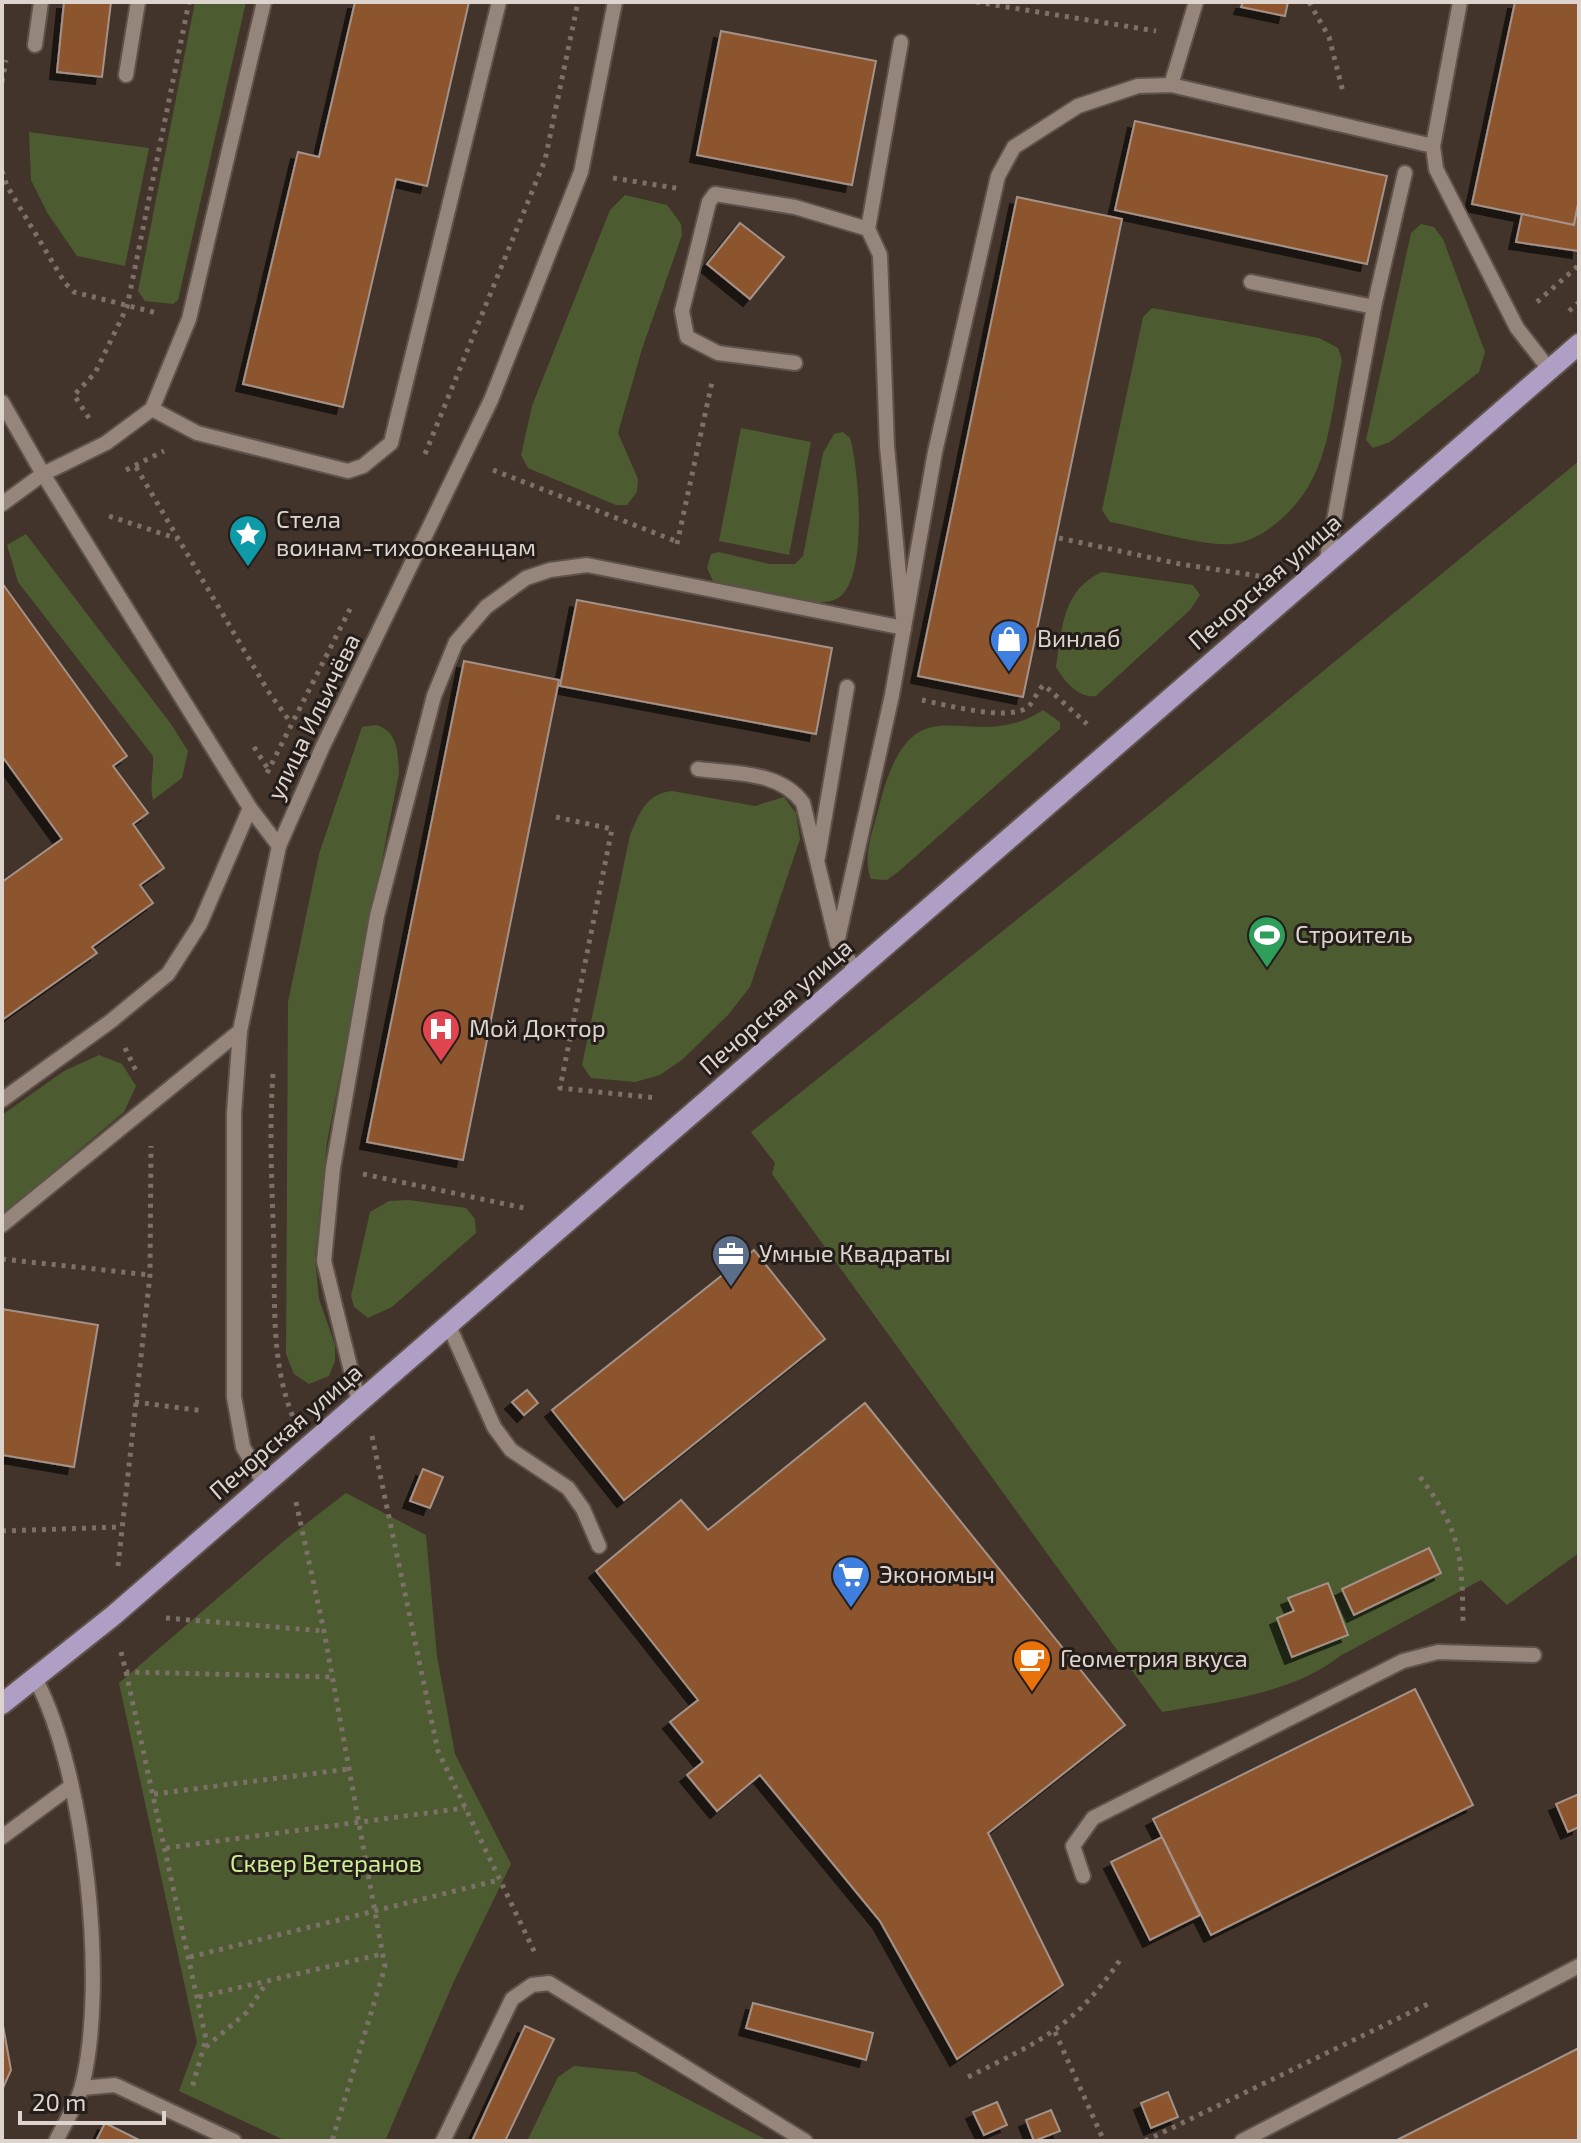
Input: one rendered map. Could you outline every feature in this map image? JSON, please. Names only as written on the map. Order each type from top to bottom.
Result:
[{"type":"main road","name":"Печорская улица","points":[[2,1704],[36,1680],[265,1485],[1579,344]]},
{"type":"street","points":[[35,45],[41,2]]},
{"type":"street","points":[[126,75],[138,2]]},
{"type":"street","points":[[2,504],[43,474],[106,443],[152,409],[189,319],[264,2]]},
{"type":"street","points":[[152,409],[197,433],[348,471],[363,466],[391,443],[499,2]]},
{"type":"street","name":"улица Ильичёва","points":[[265,1485],[243,1447],[234,1397],[234,1113],[240,1031],[279,846],[323,746],[491,400],[581,172],[615,2]]},
{"type":"street","points":[[1171,85],[1196,2]]},
{"type":"street","points":[[1460,2],[1433,146],[1443,185],[1515,321],[1549,369]]},
{"type":"street","points":[[901,42],[868,229],[880,255],[887,446],[904,628]]},
{"type":"street","points":[[837,943],[892,695],[935,452],[998,176],[1014,147],[1078,106],[1138,86],[1171,85],[1433,146]]},
{"type":"street","points":[[1326,563],[1374,307],[1405,173]]},
{"type":"street","points":[[795,363],[718,353],[687,337],[682,311],[709,202],[715,194],[795,207],[868,229]]},
{"type":"street","points":[[1251,282],[1374,307]]},
{"type":"street","points":[[2,402],[43,474],[250,808],[279,846]]},
{"type":"street","points":[[359,1403],[324,1261],[333,1168],[377,916],[434,696],[456,642],[486,607],[526,578],[550,570],[587,565],[904,628]]},
{"type":"street","points":[[817,865],[847,687]]},
{"type":"street","points":[[698,769],[782,782],[794,791],[803,803],[837,943],[857,972]]},
{"type":"street","points":[[2,1100],[111,1021],[168,974],[200,924],[250,808]]},
{"type":"street","points":[[2,1225],[151,1100],[240,1031]]},
{"type":"street","points":[[449,1326],[494,1427],[511,1450],[568,1488],[583,1509],[599,1546]]},
{"type":"street","points":[[1083,1876],[1073,1846],[1081,1830],[1093,1818],[1403,1661],[1438,1652],[1534,1655]]},
{"type":"street","points":[[36,1680],[50,1706],[70,1787],[86,1864],[92,1948],[91,2013],[82,2088],[56,2141]]},
{"type":"street","points":[[2,1837],[70,1787]]},
{"type":"street","points":[[1242,2141],[1579,1966]]},
{"type":"street","points":[[443,2141],[512,1999],[532,1985],[549,1983],[805,2141]]},
{"type":"street","points":[[82,2088],[115,2085],[234,2141]]},
{"type":"path","points":[[74,395],[95,373],[127,307],[189,2]]},
{"type":"path","points":[[976,2],[1185,36]]},
{"type":"path","points":[[1309,2],[1322,21],[1332,47],[1350,128]]},
{"type":"path","points":[[612,164],[607,177],[715,194]]},
{"type":"path","points":[[2,171],[7,186],[65,283],[83,296],[189,319]]},
{"type":"path","points":[[1515,321],[1579,265]]},
{"type":"path","points":[[484,466],[574,504],[678,542],[718,353]]},
{"type":"path","points":[[122,472],[197,433]]},
{"type":"path","points":[[136,467],[291,723]]},
{"type":"path","points":[[109,526],[100,514],[178,539]]},
{"type":"path","points":[[1059,538],[1180,564],[1260,576]]},
{"type":"path","points":[[892,695],[986,712],[1018,711],[1028,707],[1044,685],[1088,725]]},
{"type":"path","points":[[252,744],[269,770]]},
{"type":"path","points":[[556,817],[612,829],[560,1088],[659,1099]]},
{"type":"path","points":[[2,1531],[120,1527],[150,1275],[151,1100],[111,1021]]},
{"type":"path","points":[[273,1061],[270,1118],[276,1334],[280,1384],[295,1422]]},
{"type":"path","points":[[333,1168],[534,1210]]},
{"type":"path","points":[[2,1259],[150,1275]]},
{"type":"path","points":[[134,1402],[237,1415]]},
{"type":"path","points":[[359,1403],[372,1437],[438,1751],[549,1983]]},
{"type":"path","points":[[1420,1477],[1453,1527],[1462,1561],[1463,1654]]},
{"type":"path","points":[[295,1501],[324,1631],[385,1967],[332,2141]]},
{"type":"path","points":[[156,1617],[324,1631]]},
{"type":"path","points":[[120,1648],[199,1997],[205,2047],[199,2071],[180,2115]]},
{"type":"path","points":[[126,1672],[332,1677]]},
{"type":"path","points":[[154,1794],[349,1769]]},
{"type":"path","points":[[166,1848],[465,1808]]},
{"type":"path","points":[[190,1957],[499,1880]]},
{"type":"path","points":[[199,1997],[382,1954]]},
{"type":"path","points":[[968,2077],[1055,2032],[1095,1997],[1122,1957]]},
{"type":"path","points":[[205,2047],[247,2012],[267,1982]]},
{"type":"path","points":[[1145,2141],[1439,1999]]},
{"type":"path","points":[[1055,2032],[1104,2141]]},
{"type":"green space","points":[[195,2],[246,2],[178,300],[173,304],[145,301],[138,291]]},
{"type":"green space","points":[[29,132],[149,148],[125,266],[77,256],[48,214],[31,180]]},
{"type":"green space","points":[[625,195],[667,205],[681,224],[682,235],[642,349],[618,433],[638,479],[637,492],[627,505],[616,505],[528,468],[521,455],[532,406],[610,210]]},
{"type":"green space","points":[[1421,224],[1434,227],[1443,239],[1485,352],[1479,372],[1390,442],[1373,448],[1366,440],[1411,233]]},
{"type":"green space","points":[[1152,308],[1319,338],[1338,348],[1342,360],[1330,426],[1318,467],[1296,504],[1274,525],[1251,539],[1231,544],[1189,540],[1110,522],[1102,510],[1143,317]]},
{"type":"green space","points":[[741,428],[811,442],[789,555],[719,541]]},
{"type":"green space","points":[[843,432],[850,438],[853,453],[859,526],[853,574],[845,591],[834,600],[808,602],[713,581],[707,568],[711,554],[719,552],[769,564],[795,564],[803,556],[823,453],[834,434]]},
{"type":"green space","name":"Строитель","points":[[1579,461],[1579,1553],[1507,1605],[1481,1580],[1300,1679],[1255,1694],[1162,1712],[772,1174],[775,1163],[751,1132],[1159,806]]},
{"type":"green space","points":[[26,534],[171,724],[188,751],[182,778],[153,800],[153,756],[18,582],[7,545]]},
{"type":"green space","points":[[1102,572],[1193,585],[1200,595],[1190,610],[1096,696],[1090,696],[1073,688],[1056,667],[1071,600],[1079,589]]},
{"type":"green space","points":[[1043,710],[1060,722],[1060,729],[898,872],[887,880],[871,879],[868,852],[871,834],[893,765],[908,741],[926,729],[1016,723]]},
{"type":"green space","points":[[376,725],[393,738],[399,773],[327,1142],[315,1258],[319,1299],[335,1345],[335,1361],[329,1376],[309,1384],[294,1374],[286,1354],[288,1002],[319,854],[362,727]]},
{"type":"green space","points":[[672,791],[755,806],[784,797],[796,813],[800,839],[750,987],[728,1015],[683,1059],[660,1075],[635,1082],[591,1078],[582,1065],[630,835],[650,800]]},
{"type":"green space","points":[[99,1055],[122,1064],[136,1086],[124,1112],[2,1215],[2,1115],[64,1071]]},
{"type":"green space","points":[[409,1200],[466,1208],[475,1219],[476,1233],[392,1307],[368,1318],[354,1307],[351,1296],[370,1212],[389,1201]]},
{"type":"green space","name":"Сквер Ветеранов","points":[[346,1493],[426,1535],[437,1656],[455,1754],[511,1864],[455,1979],[385,2141],[286,2141],[179,2091],[197,2042],[119,1683],[285,1540]]},
{"type":"green space","points":[[574,2066],[635,2072],[769,2141],[527,2141],[558,2077]]},
{"type":"building","points":[[64,2],[111,2],[102,77],[57,72]]},
{"type":"building","points":[[355,2],[469,2],[427,186],[396,179],[343,407],[243,384],[298,152],[319,157]]},
{"type":"building","points":[[1243,2],[1288,2],[1285,16],[1241,7]]},
{"type":"building","points":[[1515,2],[1579,2],[1579,199],[1574,225],[1472,204]]},
{"type":"building","points":[[721,31],[876,61],[852,185],[697,155]]},
{"type":"building","points":[[1135,121],[1387,176],[1367,264],[1115,210]]},
{"type":"building","points":[[1017,197],[1122,219],[1023,697],[918,676]]},
{"type":"building","points":[[1579,199],[1579,251],[1516,242],[1522,214],[1574,225]]},
{"type":"building","points":[[740,223],[784,257],[750,299],[707,264]]},
{"type":"building","points":[[2,583],[127,756],[113,766],[148,813],[133,824],[164,868],[140,885],[153,903],[92,947],[97,953],[2,1020],[2,882],[62,839],[2,756]]},
{"type":"building","points":[[577,600],[832,648],[816,734],[560,686]]},
{"type":"building","points":[[464,661],[559,680],[463,1160],[367,1142]]},
{"type":"building","points":[[754,1250],[825,1339],[624,1500],[552,1410]]},
{"type":"building","points":[[2,1309],[98,1325],[74,1467],[2,1455]]},
{"type":"building","points":[[527,1390],[538,1403],[524,1415],[512,1402]]},
{"type":"building","points":[[865,1403],[1125,1725],[988,1833],[1063,1985],[957,2059],[880,1921],[760,1775],[717,1811],[687,1775],[703,1762],[670,1722],[698,1700],[596,1571],[681,1500],[708,1530]]},
{"type":"building","points":[[423,1469],[443,1477],[430,1508],[410,1501]]},
{"type":"building","points":[[1429,1548],[1441,1573],[1354,1615],[1342,1589]]},
{"type":"building","points":[[1328,1583],[1348,1635],[1292,1657],[1277,1618],[1294,1611],[1288,1598]]},
{"type":"building","points":[[1415,1689],[1473,1805],[1211,1935],[1153,1819]]},
{"type":"building","points":[[1579,1794],[1579,1827],[1568,1832],[1556,1804]]},
{"type":"building","points":[[1162,1837],[1200,1915],[1150,1940],[1111,1862]]},
{"type":"building","points":[[753,2003],[873,2033],[866,2060],[746,2028]]},
{"type":"building","points":[[2,2020],[11,2070],[2,2090]]},
{"type":"building","points":[[525,2026],[554,2039],[505,2141],[472,2141]]},
{"type":"building","points":[[1579,2048],[1579,2141],[1395,2141]]},
{"type":"building","points":[[1168,2092],[1178,2117],[1151,2128],[1141,2103]]},
{"type":"building","points":[[997,2102],[1007,2125],[984,2135],[973,2112]]},
{"type":"building","points":[[1051,2110],[1060,2131],[1034,2141],[1026,2120]]},
{"type":"building","points":[[105,2123],[141,2141],[96,2141]]},
{"type":"place","name":"Стела воинам-тихоокеанцам","points":[[248,568]]},
{"type":"place","name":"Винлаб","points":[[1009,673]]},
{"type":"place","name":"Строитель","points":[[1267,969]]},
{"type":"place","name":"Мой Доктор","points":[[441,1063]]},
{"type":"place","name":"Умные Квадраты","points":[[731,1288]]},
{"type":"place","name":"Экономыч","points":[[851,1609]]},
{"type":"place","name":"Геометрия вкуса","points":[[1032,1693]]}]
